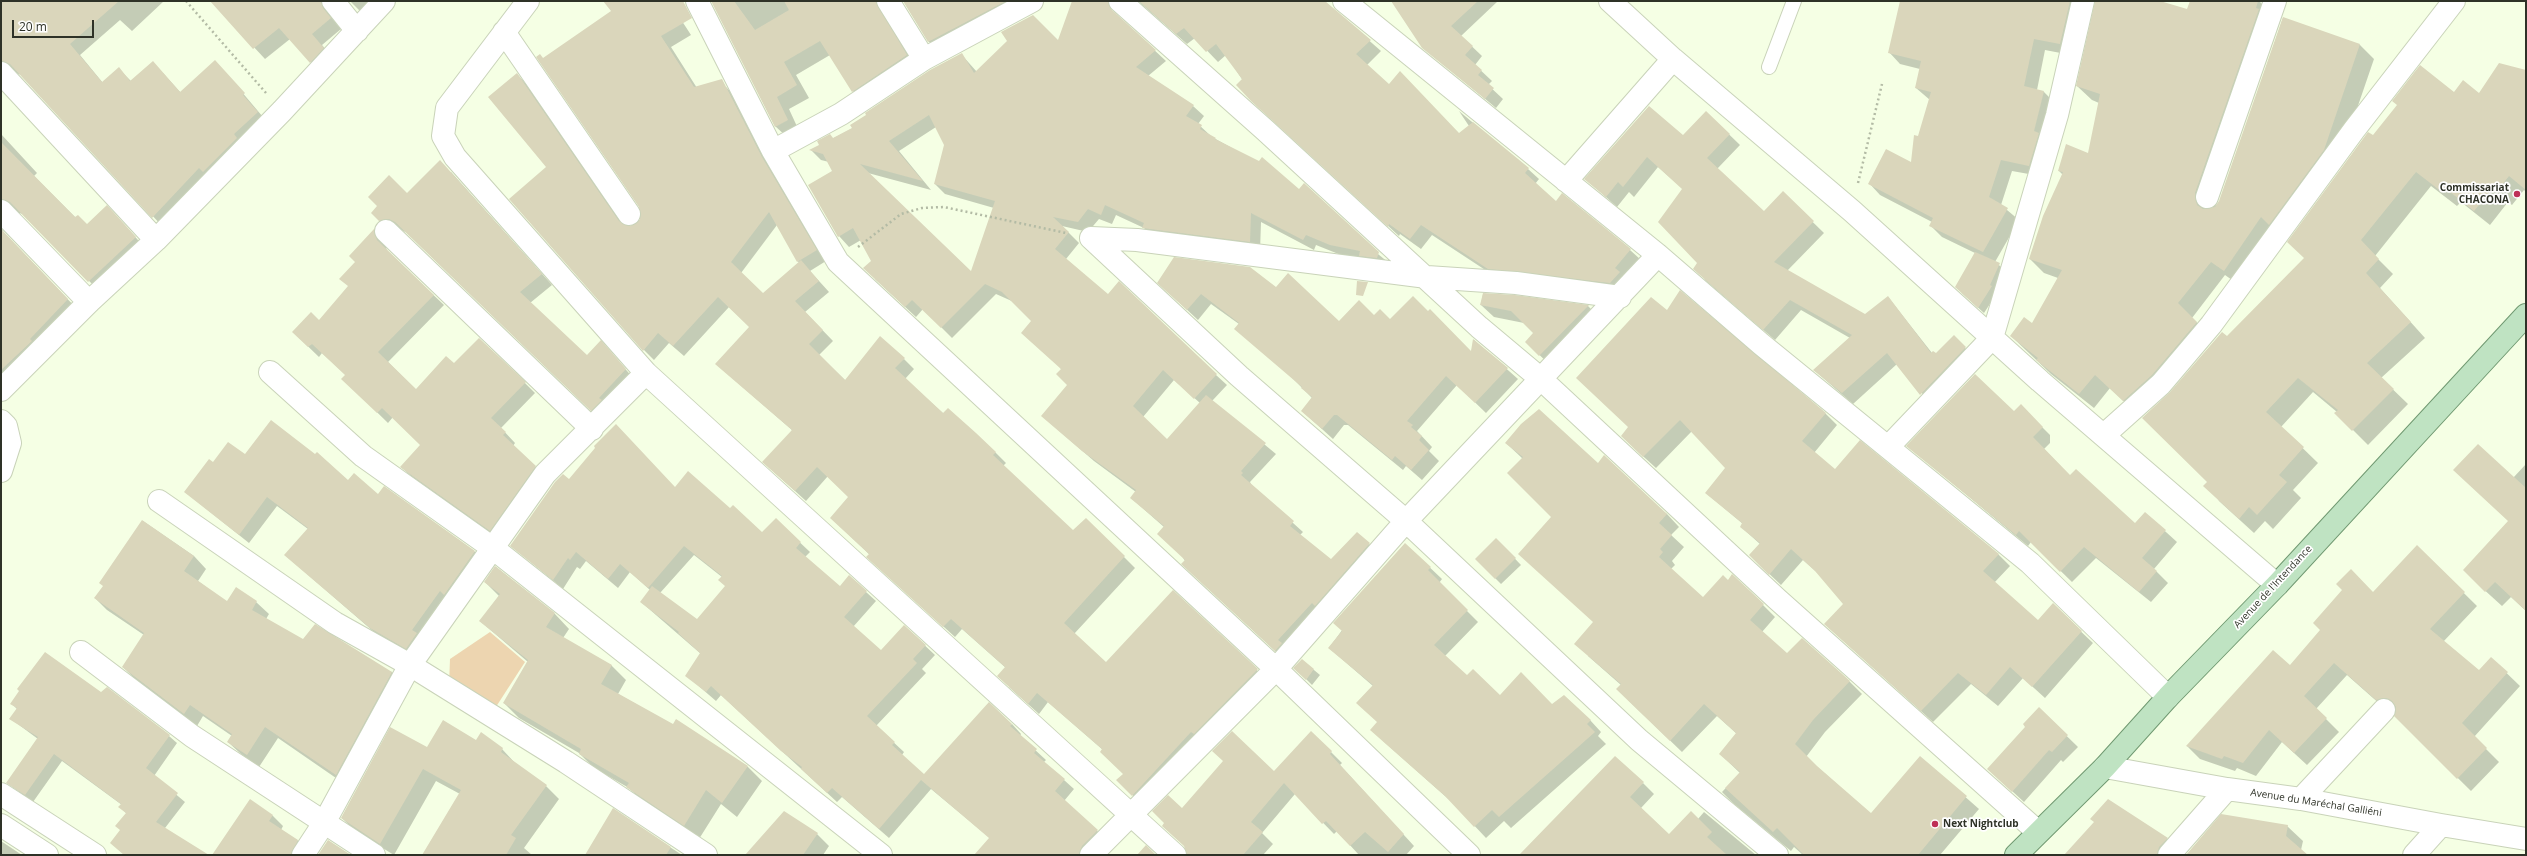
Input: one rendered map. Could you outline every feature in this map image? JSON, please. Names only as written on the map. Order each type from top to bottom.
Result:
[{"type":"main road","name":"Avenue de l'Intendance","points":[[2016,855],[2105,767],[2168,697],[2277,584],[2526,315]]},
{"type":"street","points":[[333,1],[357,31]]},
{"type":"street","points":[[1,390],[89,302],[156,240],[282,111],[384,1]]},
{"type":"street","points":[[528,1],[447,108],[443,136],[455,157],[646,373],[872,576],[1175,855]]},
{"type":"street","points":[[697,1],[773,151],[838,262],[1276,669],[1469,855]]},
{"type":"street","points":[[888,1],[924,60]]},
{"type":"street","points":[[773,151],[841,114],[924,60],[1032,1]]},
{"type":"street","points":[[1120,1],[1427,277],[1479,327],[1541,379],[1777,599],[2038,832]]},
{"type":"street","points":[[1344,1],[1658,255],[1761,344],[1889,446],[2030,563],[2168,697]]},
{"type":"street","points":[[1610,1],[1673,59],[1852,211],[1992,338],[2277,584]]},
{"type":"street","points":[[1889,446],[1992,338],[2057,115],[2083,1]]},
{"type":"street","points":[[2207,197],[2275,1]]},
{"type":"street","points":[[2104,435],[2161,384],[2212,325],[2354,130],[2454,1]]},
{"type":"street","points":[[504,32],[629,214]]},
{"type":"street","points":[[1566,181],[1673,59]]},
{"type":"street","points":[[1,73],[156,240]]},
{"type":"street","points":[[1,211],[89,302]]},
{"type":"street","points":[[386,231],[592,429]]},
{"type":"street","points":[[1091,238],[1137,240],[1427,277],[1516,283],[1620,297]]},
{"type":"street","points":[[1091,238],[1239,376],[1406,521],[1639,740],[1777,855]]},
{"type":"street","points":[[1091,855],[1129,814],[1276,669],[1406,521],[1620,297],[1658,255]]},
{"type":"street","points":[[270,372],[363,456],[494,548],[882,855]]},
{"type":"street","points":[[303,855],[324,823],[410,665],[545,474],[592,429],[646,373]]},
{"type":"street","points":[[1,421],[6,426],[10,443],[1,471]]},
{"type":"street","points":[[160,501],[335,623],[410,665],[566,762],[706,855]]},
{"type":"street","points":[[81,652],[192,736],[374,855]]},
{"type":"street","points":[[2301,798],[2384,710]]},
{"type":"street","name":"Avenue du Maréchal Galliéni","points":[[2105,767],[2227,789],[2301,798],[2441,825],[2526,838]]},
{"type":"street","points":[[2169,855],[2227,789]]},
{"type":"street","points":[[1,794],[95,855]]},
{"type":"street","points":[[1,825],[47,855]]},
{"type":"street","points":[[2414,855],[2441,825]]},
{"type":"lane","points":[[1768,67],[1794,1]]},
{"type":"path","points":[[186,1],[282,111]]},
{"type":"path","points":[[1852,211],[1882,84]]},
{"type":"path","points":[[838,262],[901,214],[922,208],[944,207],[1091,238]]},
{"type":"shaded area","points":[[490,632],[525,662],[492,713],[449,686],[450,659]]},
{"type":"building","points":[[1,1],[119,1],[70,44],[102,82],[119,67],[130,81],[153,61],[180,92],[215,60],[245,93],[243,95],[258,112],[234,134],[237,138],[203,172],[199,168],[152,218],[10,64],[1,61]]},
{"type":"building","points":[[210,1],[321,1],[323,8],[331,18],[312,34],[324,48],[310,63],[279,28],[253,49]]},
{"type":"building","points":[[603,1],[683,1],[692,18],[661,36],[694,87],[722,79],[762,157],[817,250],[797,262],[769,212],[731,262],[763,293],[801,260],[819,281],[795,301],[823,330],[809,344],[845,380],[880,336],[905,358],[895,368],[943,413],[948,408],[976,433],[996,452],[993,455],[1073,530],[1086,518],[1125,556],[1064,623],[1106,662],[1173,590],[1258,669],[1194,734],[1191,732],[1132,796],[1116,780],[1123,774],[1100,752],[1102,749],[1037,693],[1028,704],[997,676],[1005,667],[951,619],[943,627],[866,557],[869,554],[830,518],[848,497],[817,467],[795,491],[762,462],[792,430],[715,364],[749,327],[718,297],[673,346],[658,333],[643,351],[509,199],[546,167],[488,97],[517,73],[619,221],[630,226],[640,220],[639,207],[536,57],[540,54],[543,58],[611,11]]},
{"type":"building","points":[[711,1],[734,1],[755,30],[789,10],[784,1],[876,1],[907,55],[852,92],[820,41],[784,62],[797,85],[777,97],[788,120],[775,127]]},
{"type":"building","points":[[903,1],[1006,1],[928,42]]},
{"type":"building","points":[[1072,1],[1108,1],[1112,10],[1156,50],[1136,67],[1194,105],[1186,116],[1202,125],[1200,129],[1216,138],[1215,139],[1259,161],[1262,157],[1299,189],[1304,183],[1379,252],[1377,258],[1359,256],[1360,251],[1330,245],[1306,235],[1303,240],[1251,213],[1250,242],[1142,228],[1144,223],[1105,205],[1101,215],[1088,209],[1078,222],[1053,217],[1069,232],[1055,249],[1108,294],[1119,281],[1217,374],[1194,399],[1163,370],[1133,406],[1167,439],[1206,395],[1266,443],[1241,471],[1243,473],[1241,475],[1294,521],[1290,526],[1331,559],[1357,532],[1370,543],[1315,606],[1312,603],[1278,640],[1282,643],[1275,651],[1181,564],[1185,560],[1157,534],[1164,526],[1130,498],[1136,490],[1082,451],[1041,416],[1067,385],[1056,374],[1061,369],[1021,333],[1031,321],[1002,292],[985,284],[941,328],[912,300],[905,307],[863,268],[871,261],[853,228],[838,237],[808,185],[832,171],[823,154],[809,150],[819,145],[817,141],[830,134],[833,138],[852,128],[850,125],[866,115],[865,113],[930,70],[962,53],[974,73],[1007,41],[1001,32],[1033,15],[1058,40]],"holes":[[[929,115],[944,145],[934,184],[995,201],[971,271],[860,164],[923,181],[889,141]]]},
{"type":"building","points":[[1139,1],[1325,1],[1371,40],[1356,54],[1389,84],[1400,71],[1459,133],[1473,122],[1529,168],[1525,173],[1556,201],[1562,193],[1631,249],[1615,268],[1620,272],[1610,283],[1488,269],[1421,225],[1410,239],[1389,224],[1388,227],[1251,101],[1236,85],[1242,79],[1216,44],[1206,52],[1184,28],[1176,34]]},
{"type":"building","points":[[1391,1],[1478,1],[1451,26],[1473,46],[1465,55],[1482,70],[1478,75],[1494,88],[1485,99],[1422,48]]},
{"type":"building","points":[[1900,1],[2070,1],[2060,44],[2034,39],[2024,86],[2044,91],[2034,131],[2039,133],[2029,166],[2001,160],[1989,197],[2008,208],[1983,252],[1929,226],[1933,218],[1868,184],[1886,149],[1911,162],[1914,135],[1918,136],[1931,92],[1915,88],[1921,61],[1888,53]]},
{"type":"building","points":[[2095,1],[2160,1],[2187,9],[2190,1],[2258,1],[2256,8],[2259,9],[2195,193],[2197,205],[2203,209],[2215,207],[2219,201],[2283,17],[2360,44],[2324,150],[2269,225],[2261,217],[2224,271],[2211,262],[2178,303],[2197,322],[2152,375],[2123,401],[2095,375],[2079,394],[2036,360],[2038,358],[2010,336],[2024,317],[2032,323],[2062,270],[2029,259],[2043,216],[2063,172],[2058,171],[2066,144],[2088,153],[2100,94],[2076,86]]},
{"type":"building","points":[[2499,63],[2526,70],[2526,190],[2509,176],[2497,191],[2493,188],[2474,211],[2445,188],[2442,192],[2416,172],[2361,240],[2379,259],[2366,273],[2411,322],[2367,363],[2394,389],[2352,431],[2334,413],[2338,410],[2298,378],[2266,412],[2304,447],[2279,475],[2287,482],[2257,515],[2249,507],[2239,519],[2203,486],[2207,482],[2142,418],[2170,392],[2222,332],[2227,336],[2304,258],[2287,242],[2368,132],[2373,135],[2397,105],[2392,101],[2420,65],[2454,92],[2463,80],[2479,93]]},
{"type":"building","points":[[1649,106],[1683,135],[1706,111],[1730,134],[1707,158],[1764,211],[1783,191],[1814,221],[1774,262],[1865,314],[1888,296],[1931,353],[1933,351],[1936,353],[1954,335],[1966,347],[1920,395],[1887,353],[1842,393],[1813,370],[1852,335],[1790,300],[1763,330],[1693,269],[1697,263],[1658,222],[1682,189],[1647,157],[1623,187],[1618,182],[1606,197],[1584,179]]},
{"type":"building","points":[[1,142],[75,217],[78,215],[87,224],[107,205],[136,237],[88,282],[10,202],[1,199]]},
{"type":"building","points":[[440,160],[542,274],[520,292],[587,355],[601,340],[626,369],[599,398],[602,400],[591,411],[395,222],[389,219],[379,221],[371,213],[377,206],[368,197],[389,175],[407,193]]},
{"type":"building","points":[[1,229],[68,299],[30,339],[32,341],[1,370]]},
{"type":"building","points":[[374,229],[377,240],[434,295],[378,352],[416,389],[446,356],[454,363],[479,338],[526,382],[491,418],[506,432],[503,435],[536,466],[490,531],[400,467],[420,445],[382,408],[377,413],[341,379],[345,375],[312,344],[308,347],[292,332],[311,312],[319,320],[348,286],[339,279],[355,262],[349,256]]},
{"type":"building","points":[[1975,252],[2000,263],[1990,285],[1992,286],[1978,308],[1955,287]]},
{"type":"building","points":[[1174,257],[1250,267],[1276,287],[1288,273],[1339,321],[1359,300],[1374,315],[1380,309],[1390,319],[1413,296],[1428,311],[1430,309],[1471,351],[1473,339],[1508,368],[1475,403],[1446,376],[1407,421],[1413,425],[1411,427],[1422,436],[1419,440],[1429,450],[1411,470],[1395,456],[1392,460],[1337,415],[1334,415],[1322,429],[1301,411],[1312,397],[1234,329],[1239,323],[1201,294],[1187,310],[1157,283]]},
{"type":"building","points":[[1357,281],[1368,282],[1363,296],[1356,295]]},
{"type":"building","points":[[1680,290],[1826,413],[1802,441],[1835,469],[1860,440],[1999,554],[1983,571],[2038,620],[2053,603],[2082,631],[2032,687],[2010,667],[1986,695],[1958,673],[1921,711],[1824,624],[1843,604],[1815,571],[1791,549],[1769,575],[1749,555],[1760,543],[1740,527],[1742,523],[1705,493],[1725,468],[1680,420],[1643,457],[1621,436],[1628,427],[1576,378],[1651,297],[1667,310]]},
{"type":"building","points":[[1483,293],[1515,295],[1589,305],[1539,356],[1525,342],[1533,333],[1511,311],[1480,305]]},
{"type":"building","points":[[1975,374],[2014,411],[2021,404],[2043,427],[2033,437],[2070,475],[2076,469],[2135,523],[2145,512],[2166,530],[2142,558],[2157,571],[2139,592],[2084,547],[2060,572],[2019,531],[2016,535],[1906,446]]},
{"type":"building","points":[[1539,409],[1598,463],[1604,455],[1667,514],[1659,523],[1672,535],[1660,549],[1663,552],[1659,557],[1703,597],[1723,575],[1728,580],[1732,574],[1764,604],[1750,620],[1787,653],[1802,638],[1850,681],[1813,720],[1795,744],[1817,766],[1871,813],[1920,756],[1967,796],[1918,855],[1804,855],[1777,828],[1773,832],[1725,788],[1740,772],[1719,754],[1736,733],[1704,704],[1670,741],[1616,689],[1621,684],[1574,644],[1593,622],[1518,554],[1551,517],[1507,473],[1523,457],[1505,443],[1521,424]]},
{"type":"building","points":[[271,420],[315,454],[317,452],[348,480],[354,473],[378,494],[384,486],[475,551],[444,595],[440,591],[412,630],[417,633],[406,649],[370,628],[284,555],[308,528],[267,497],[239,535],[184,492],[209,459],[213,462],[228,442],[245,454]]},
{"type":"building","points":[[616,424],[675,487],[688,471],[730,508],[733,505],[762,532],[776,518],[801,542],[796,548],[840,586],[849,575],[867,591],[844,617],[881,650],[904,625],[926,645],[913,659],[917,663],[867,716],[895,742],[892,745],[924,774],[989,702],[1012,724],[1010,726],[1037,749],[1034,753],[1065,779],[1055,791],[1098,830],[1082,846],[1079,855],[974,855],[989,838],[921,780],[879,829],[832,788],[827,793],[801,769],[802,767],[781,751],[711,686],[706,692],[685,676],[700,653],[678,633],[679,632],[640,602],[652,586],[697,619],[725,586],[718,580],[722,576],[684,546],[648,588],[620,564],[608,579],[576,552],[570,560],[568,558],[553,580],[510,546],[555,482],[563,474],[569,479],[595,448],[594,446]]},
{"type":"building","points":[[2478,444],[2526,488],[2526,611],[2495,582],[2485,592],[2463,570],[2508,521],[2453,470]]},
{"type":"building","points":[[142,520],[194,556],[184,571],[227,601],[236,587],[257,601],[252,610],[303,639],[315,624],[392,672],[336,775],[265,727],[247,755],[227,742],[232,734],[190,705],[184,714],[122,667],[144,633],[94,598],[103,586],[99,583]]},
{"type":"building","points":[[1496,538],[1516,558],[1495,579],[1475,559]]},
{"type":"building","points":[[1405,543],[1431,567],[1428,570],[1468,610],[1434,645],[1467,675],[1473,669],[1500,695],[1521,672],[1552,704],[1564,695],[1591,720],[1587,724],[1595,732],[1499,817],[1492,810],[1474,827],[1445,796],[1370,730],[1377,722],[1356,703],[1373,685],[1328,648],[1342,631],[1333,623]]},
{"type":"building","points":[[2417,545],[2465,592],[2430,629],[2479,670],[2491,657],[2508,672],[2462,723],[2487,748],[2457,779],[2394,716],[2396,707],[2392,701],[2386,698],[2376,700],[2334,663],[2304,696],[2327,718],[2294,753],[2269,730],[2243,763],[2224,756],[2222,759],[2186,746],[2273,650],[2290,665],[2320,630],[2313,623],[2342,590],[2336,584],[2351,569],[2373,592]]},
{"type":"building","points":[[495,566],[555,613],[546,627],[612,665],[601,684],[673,724],[676,719],[748,766],[722,803],[706,790],[684,826],[626,787],[629,783],[579,754],[581,749],[503,703],[528,660],[479,621],[500,594],[484,582]]},
{"type":"building","points":[[45,652],[101,692],[107,687],[170,735],[146,768],[178,793],[156,822],[209,855],[124,855],[110,843],[120,830],[115,826],[126,813],[118,807],[121,804],[54,754],[25,795],[6,783],[38,737],[9,719],[17,708],[10,704],[19,691],[17,689]]},
{"type":"building","points":[[1302,659],[1314,669],[1306,680],[1293,668]]},
{"type":"building","points":[[2039,707],[2068,735],[2052,752],[2049,750],[2012,792],[1987,769],[2025,727],[2023,724]]},
{"type":"building","points":[[443,720],[476,740],[481,732],[503,748],[501,752],[547,785],[511,835],[516,838],[506,855],[422,855],[461,790],[423,769],[380,844],[341,818],[390,727],[427,747]]},
{"type":"building","points":[[1232,731],[1274,771],[1311,731],[1332,751],[1330,754],[1404,834],[1388,852],[1365,832],[1350,846],[1326,821],[1322,824],[1284,783],[1251,822],[1263,832],[1243,855],[1187,855],[1184,846],[1162,826],[1164,823],[1152,811],[1168,795],[1182,808],[1223,761],[1212,751]]},
{"type":"building","points":[[1615,756],[1644,782],[1630,797],[1669,834],[1691,811],[1712,832],[1707,837],[1727,855],[1519,855]]},
{"type":"building","points":[[250,799],[273,815],[269,821],[298,840],[291,855],[212,855]]},
{"type":"building","points":[[2108,799],[2168,838],[2159,847],[2157,855],[2064,855],[2094,822],[2090,819]]},
{"type":"building","points":[[613,808],[671,847],[666,855],[585,855]]},
{"type":"building","points":[[784,811],[818,833],[803,855],[745,855]]},
{"type":"building","points":[[2221,814],[2288,825],[2286,836],[2308,855],[2186,855]]},
{"type":"building","points":[[328,840],[351,855],[318,855]]},
{"type":"building","points":[[1146,845],[1156,855],[1137,855]]},
{"type":"place","name":"Commissariat CHACONA","points":[[2517,194]]},
{"type":"place","name":"Next Nightclub","points":[[1935,824]]}]
